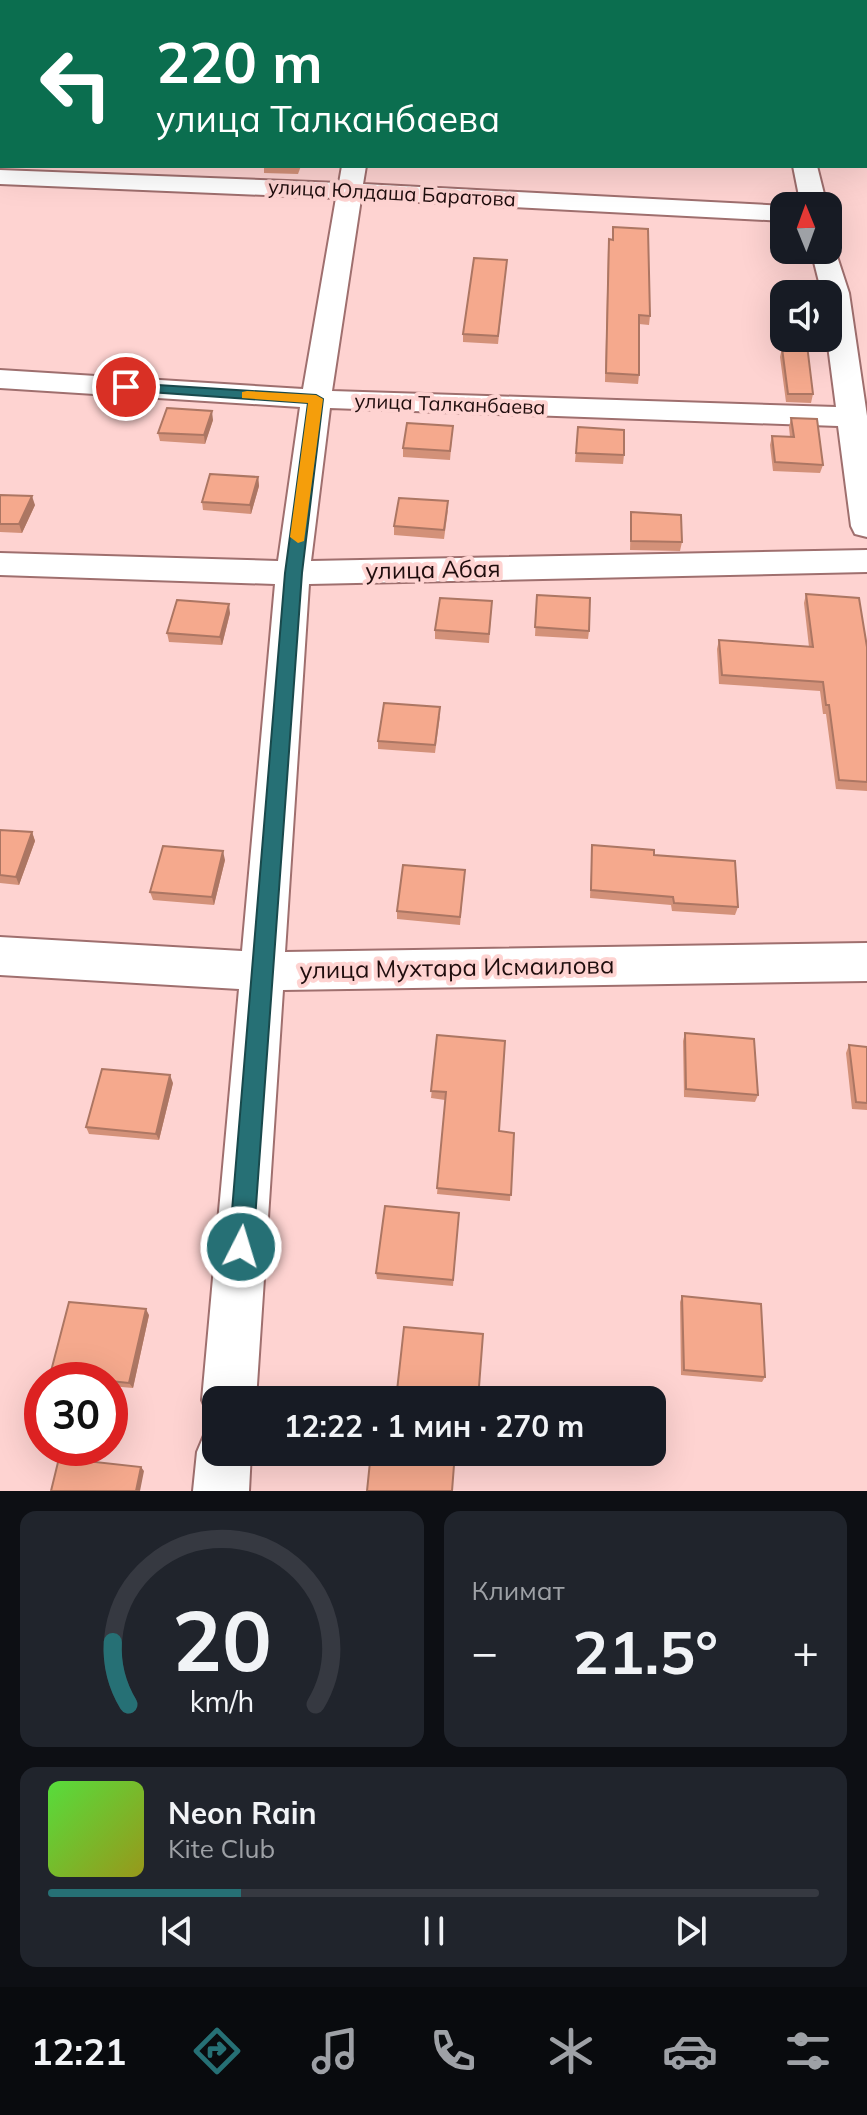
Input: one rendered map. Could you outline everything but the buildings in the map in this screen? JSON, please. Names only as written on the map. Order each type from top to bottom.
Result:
[{"type":"street","points":[[805,168],[811,192]]},
{"type":"street","name":"улица Юлдаша Баратова","points":[[0,177],[352,178],[770,212]]},
{"type":"street","points":[[230,1386],[293,573],[316,399],[352,178]]},
{"type":"street","points":[[828,264],[835,293],[867,526]]},
{"type":"street","name":"улица Талканбаева","points":[[0,379],[316,399],[852,417]]},
{"type":"street","name":"улица Абая","points":[[0,564],[293,573],[867,561]]},
{"type":"street","name":"улица Мухтара Исмаилова","points":[[0,956],[264,971],[867,962]]},
{"type":"street","points":[[221,1491],[223,1466]]},
{"type":"slow traffic","points":[[247,395],[316,399],[298,537]]},
{"type":"route","points":[[126,387],[316,399],[293,573],[241,1247]]}]
